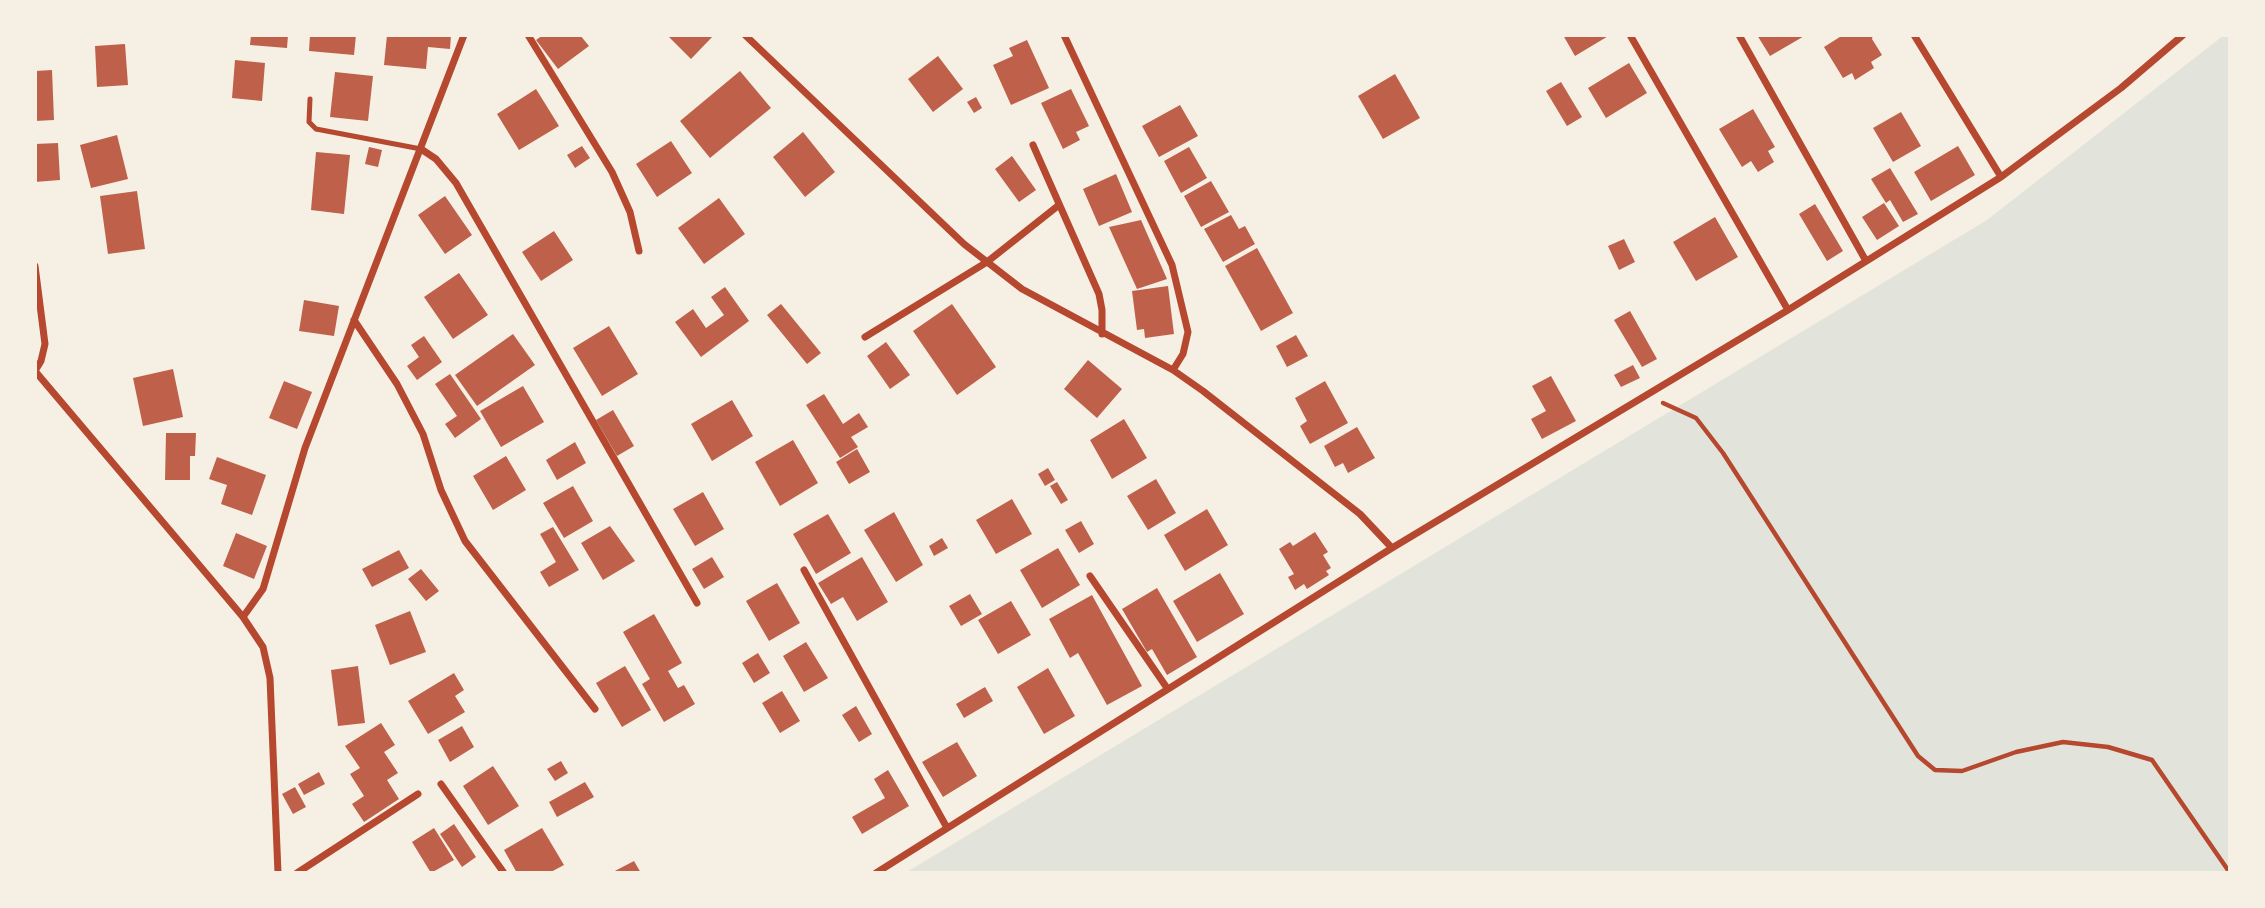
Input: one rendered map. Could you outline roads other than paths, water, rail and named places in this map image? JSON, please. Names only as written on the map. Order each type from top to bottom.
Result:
[{"type":"street","points":[[243,617],[263,589],[305,448],[464,35]]},
{"type":"street","points":[[528,35],[612,172],[630,212],[639,251]]},
{"type":"street","points":[[745,35],[964,244],[1022,289],[1173,370],[1360,514],[1392,548]]},
{"type":"street","points":[[1064,35],[1172,265],[1188,332],[1182,354],[1173,370]]},
{"type":"street","points":[[1630,35],[1788,310]]},
{"type":"street","points":[[1739,35],[1866,261]]},
{"type":"street","points":[[1914,35],[2001,177]]},
{"type":"street","points":[[876,873],[946,826],[1392,548],[1788,310],[2001,177],[2121,88],[2183,35]]},
{"type":"street","points":[[1033,145],[1099,294],[1102,334]]},
{"type":"street","points":[[421,149],[436,159],[456,183],[696,603]]},
{"type":"street","points":[[865,337],[987,262],[1059,205]]},
{"type":"street","points":[[35,266],[45,344],[41,361],[35,371],[243,617],[262,647],[270,678],[278,873]]},
{"type":"street","points":[[354,320],[397,384],[423,434],[441,489],[465,541],[595,709]]},
{"type":"street","points":[[804,570],[946,826]]},
{"type":"street","points":[[1090,576],[1167,688]]},
{"type":"street","points":[[441,784],[504,873]]},
{"type":"street","points":[[297,873],[418,794]]},
{"type":"lane","points":[[310,99],[309,122],[316,129],[421,149]]}]
